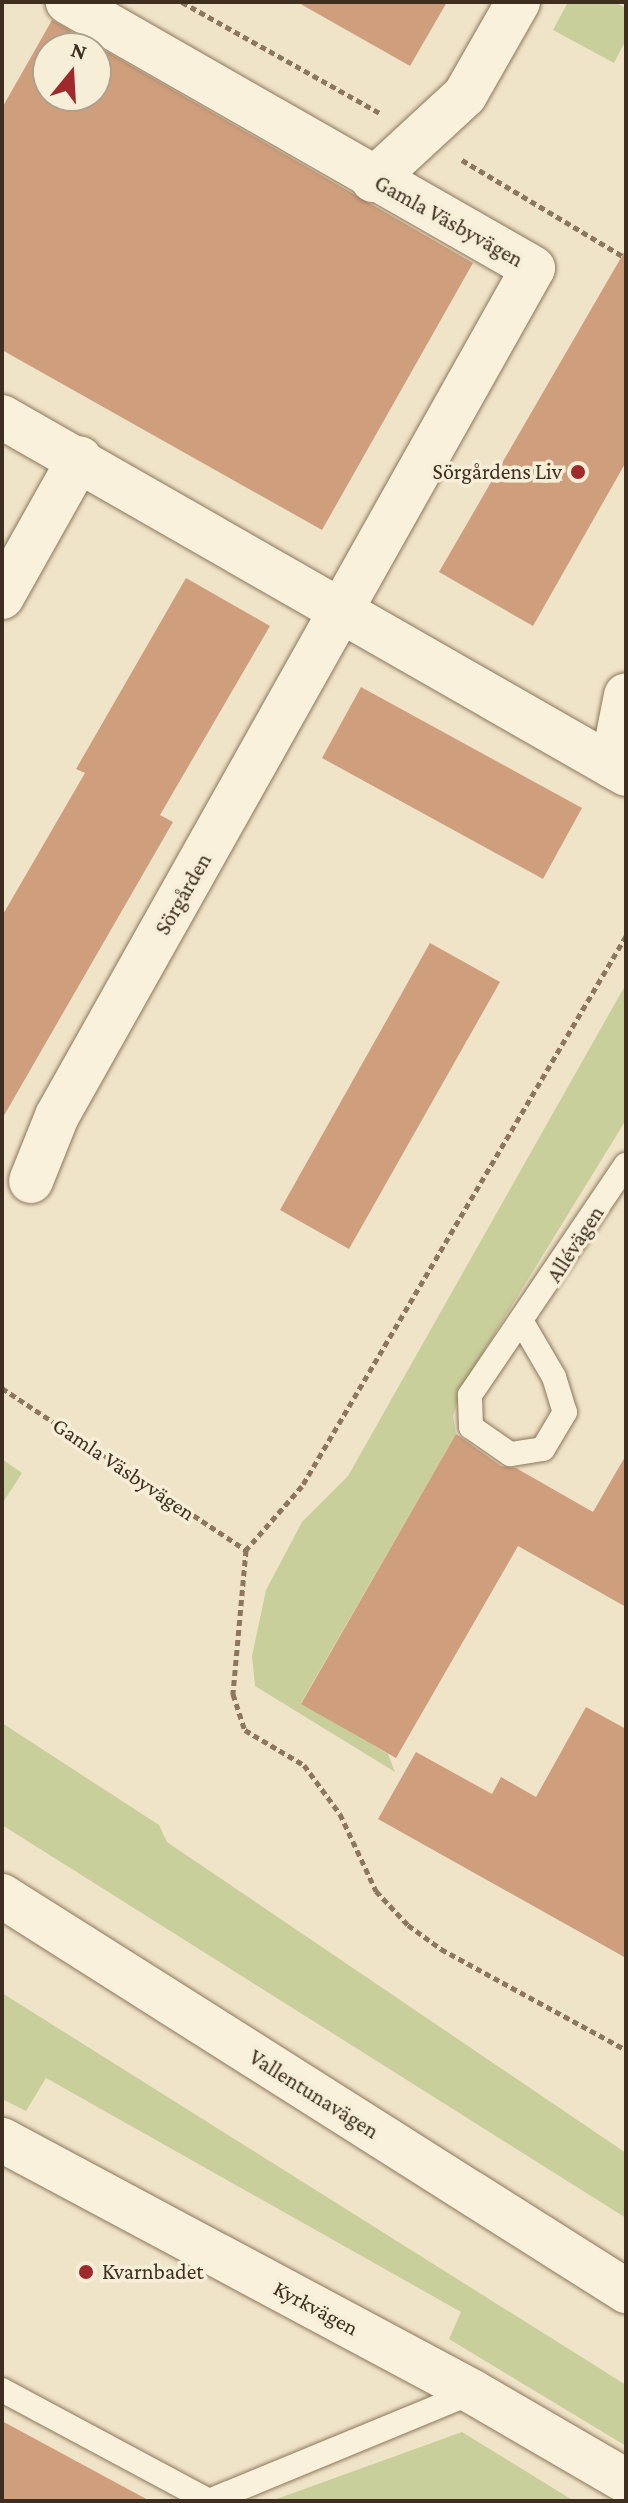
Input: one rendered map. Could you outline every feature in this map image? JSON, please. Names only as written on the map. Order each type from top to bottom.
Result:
[{"type":"street","name":"Gamla Väsbyvägen","points":[[68,2],[373,180],[533,268],[343,610]]},
{"type":"street","points":[[373,180],[465,95],[518,2]]},
{"type":"street","points":[[2,417],[80,458],[619,770],[626,695]]},
{"type":"street","points":[[2,597],[80,458]]},
{"type":"street","name":"Sörgården","points":[[31,1181],[57,1116],[343,610]]},
{"type":"street","name":"Vallentunavägen","points":[[2,1896],[626,2291]]},
{"type":"street","name":"Kyrkvägen","points":[[2,2140],[473,2392],[626,2481]]},
{"type":"lane","name":"Allévägen","points":[[523,1324],[554,1377],[565,1412],[543,1449],[510,1454],[471,1427],[470,1395],[523,1324],[626,1165]]},
{"type":"lane","points":[[2,2390],[209,2501],[473,2392]]},
{"type":"path","points":[[626,936],[302,1486],[246,1550],[233,1694],[245,1730],[304,1765],[340,1814],[376,1891],[408,1925],[441,1949],[626,2050]]},
{"type":"path","name":"Gamla Väsbyvägen","points":[[2,1388],[246,1550]]},
{"type":"green space","points":[[568,2],[614,2],[626,8],[626,40],[614,63],[553,30]]},
{"type":"green space","points":[[626,984],[626,1120],[463,1385],[453,1416],[456,1434],[301,1703],[388,1754],[395,1772],[255,1686],[252,1656],[266,1590],[302,1522],[348,1476]]},
{"type":"green space","points":[[2,1459],[22,1473],[2,1504]]},
{"type":"green space","points":[[2,1723],[159,1825],[167,1842],[626,2153],[626,2218],[2,1825]]},
{"type":"green space","points":[[2,1993],[626,2385],[626,2446],[449,2339],[461,2312],[46,2078],[26,2111],[2,2099]]},
{"type":"green space","points":[[462,2432],[574,2501],[271,2501]]},
{"type":"building","points":[[297,2],[447,2],[410,66]]},
{"type":"building","points":[[52,20],[73,32],[45,32]]},
{"type":"building","points":[[32,55],[32,112],[112,112],[112,55],[473,263],[322,530],[2,350],[2,108]]},
{"type":"building","points":[[626,249],[626,462],[533,626],[439,572]]},
{"type":"building","points":[[186,578],[270,626],[160,815],[173,822],[2,1119],[2,916],[85,773],[76,769]]},
{"type":"building","points":[[361,687],[582,808],[543,879],[322,758]]},
{"type":"building","points":[[430,943],[500,982],[349,1249],[280,1210]]},
{"type":"building","points":[[456,1434],[501,1466],[516,1468],[593,1512],[626,1455],[626,1607],[518,1546],[396,1758],[301,1704]]},
{"type":"building","points":[[586,1707],[626,1729],[626,1958],[378,1819],[416,1752],[492,1794],[501,1777],[536,1797]]},
{"type":"building","points":[[2,2421],[150,2501],[2,2501]]},
{"type":"place","name":"Sörgårdens Liv","points":[[578,472]]},
{"type":"place","name":"Kvarnbadet","points":[[86,2272]]}]
